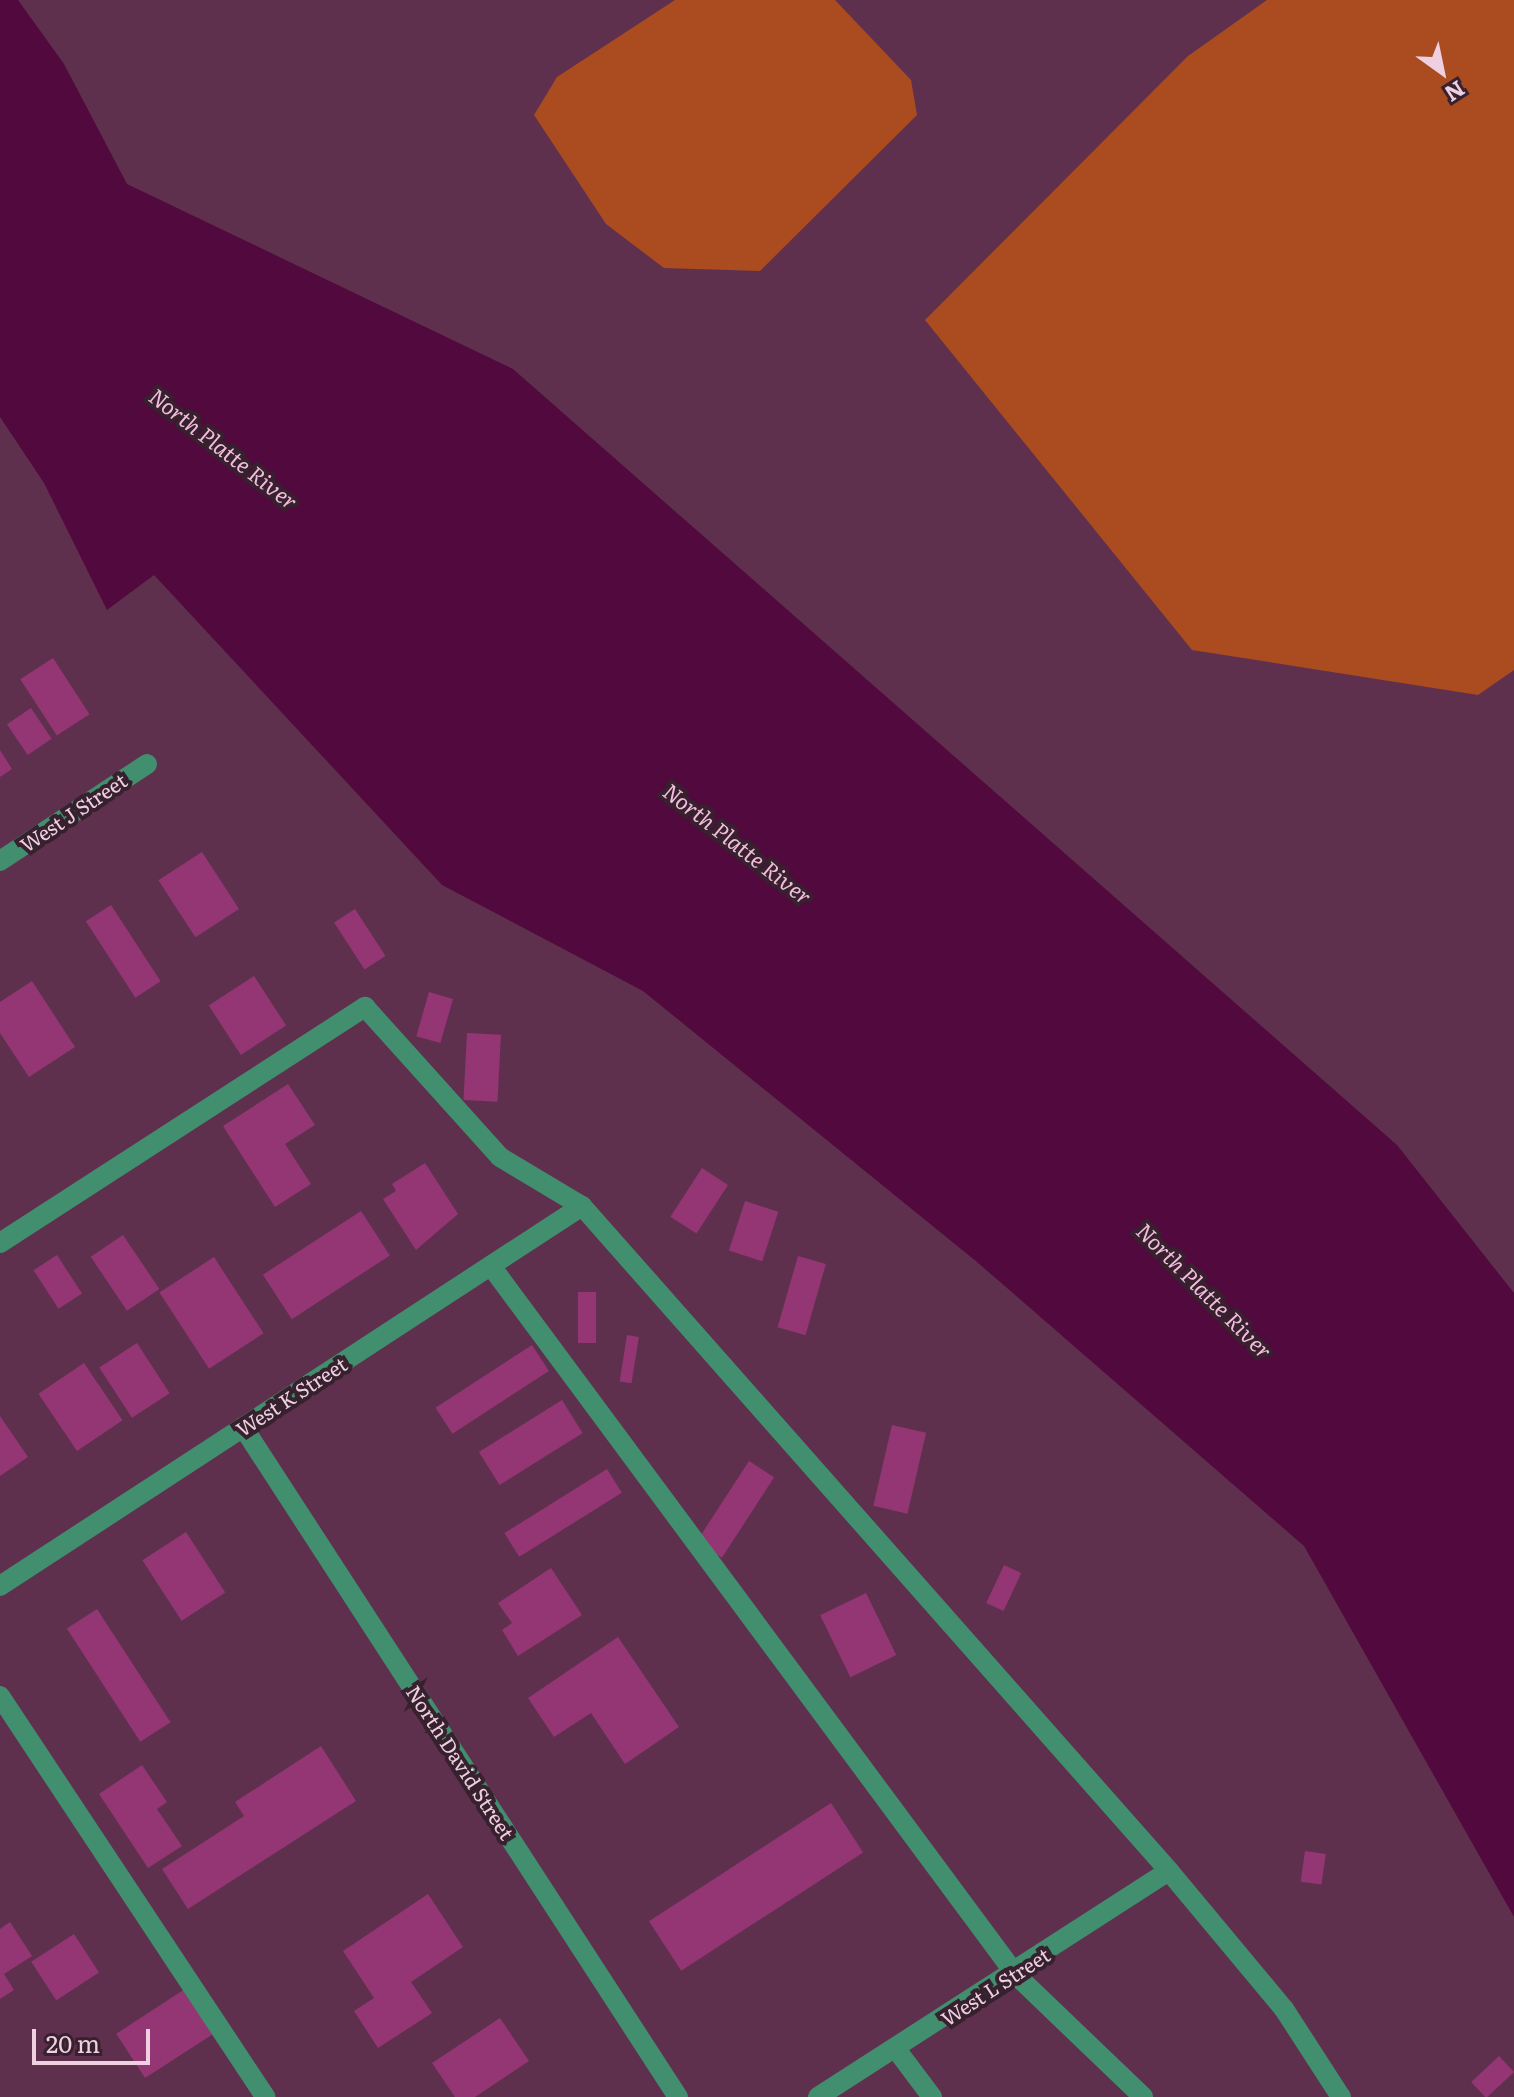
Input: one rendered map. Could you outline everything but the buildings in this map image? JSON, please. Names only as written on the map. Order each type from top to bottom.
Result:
[{"type":"street","name":"West J Street","points":[[0,861],[147,764]]},
{"type":"street","points":[[0,1243],[365,1007],[500,1157],[582,1206],[1169,1871],[1284,2009],[1341,2097]]},
{"type":"street","name":"West K Street","points":[[0,1586],[582,1206]]},
{"type":"street","points":[[491,1266],[1016,1975],[1143,2097]]},
{"type":"street","name":"North David Street","points":[[243,1427],[678,2097]]},
{"type":"street","points":[[0,1696],[265,2097]]},
{"type":"street","name":"West L Street","points":[[818,2097],[1016,1975],[1169,1871]]},
{"type":"street","points":[[896,2049],[932,2097]]},
{"type":"shaded area","points":[[675,0],[835,0],[911,80],[917,115],[760,271],[664,268],[606,224],[534,115],[557,77]]},
{"type":"shaded area","points":[[1267,0],[1514,0],[1514,670],[1478,695],[1192,650],[925,320],[1188,56]]},
{"type":"water","name":"North Platte River","points":[[0,0],[18,0],[64,64],[127,184],[513,369],[1397,1145],[1514,1293],[1514,1917],[1304,1546],[977,1262],[643,991],[442,885],[154,575],[107,610],[44,483],[0,417]]}]
